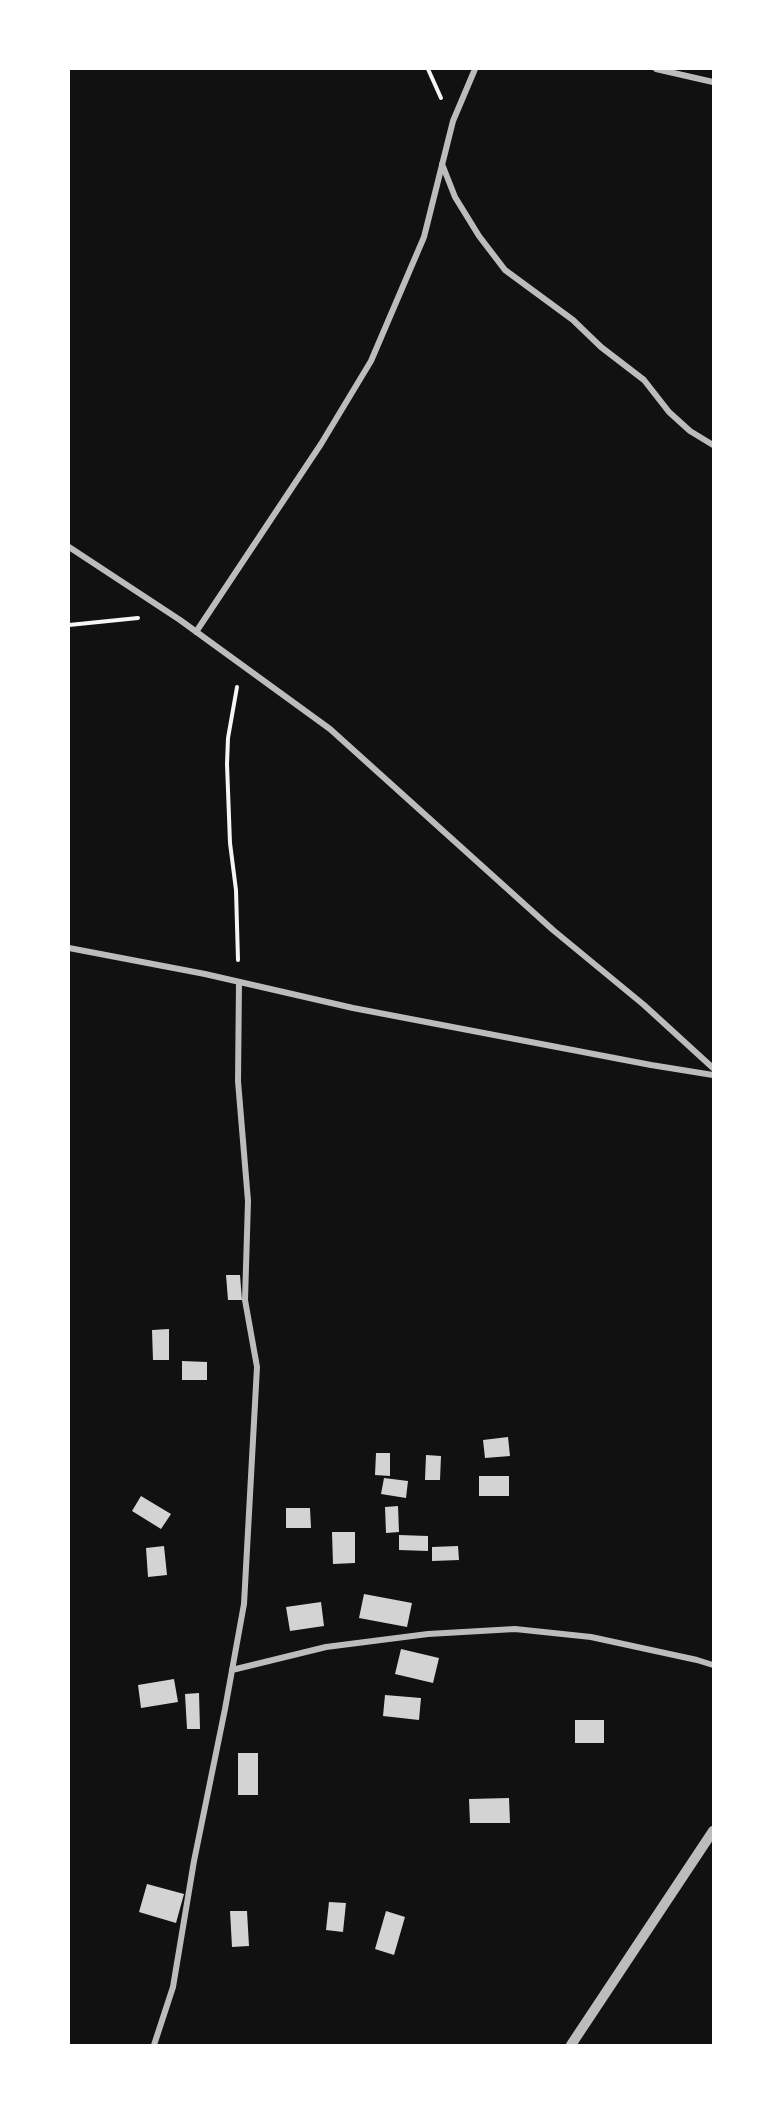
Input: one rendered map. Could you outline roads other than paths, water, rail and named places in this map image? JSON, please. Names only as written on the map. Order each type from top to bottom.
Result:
[{"type":"street","points":[[196,632],[321,444],[371,361],[424,237],[453,121],[475,69]]},
{"type":"street","points":[[656,69],[713,82]]},
{"type":"street","points":[[442,164],[455,197],[479,236],[505,270],[573,320],[601,347],[644,380],[669,412],[690,431],[713,445]]},
{"type":"street","points":[[69,547],[172,615],[330,729],[553,930],[644,1005],[713,1068]]},
{"type":"street","points":[[70,950],[239,982],[353,1008],[713,1075]]},
{"type":"street","points":[[154,2045],[173,1986],[194,1861],[244,1604],[257,1367],[245,1300],[248,1201],[238,1081],[239,982]]},
{"type":"street","points":[[232,1670],[326,1647],[428,1634],[515,1629],[591,1637],[713,1665]]},
{"type":"street","points":[[571,2045],[713,1831]]}]
